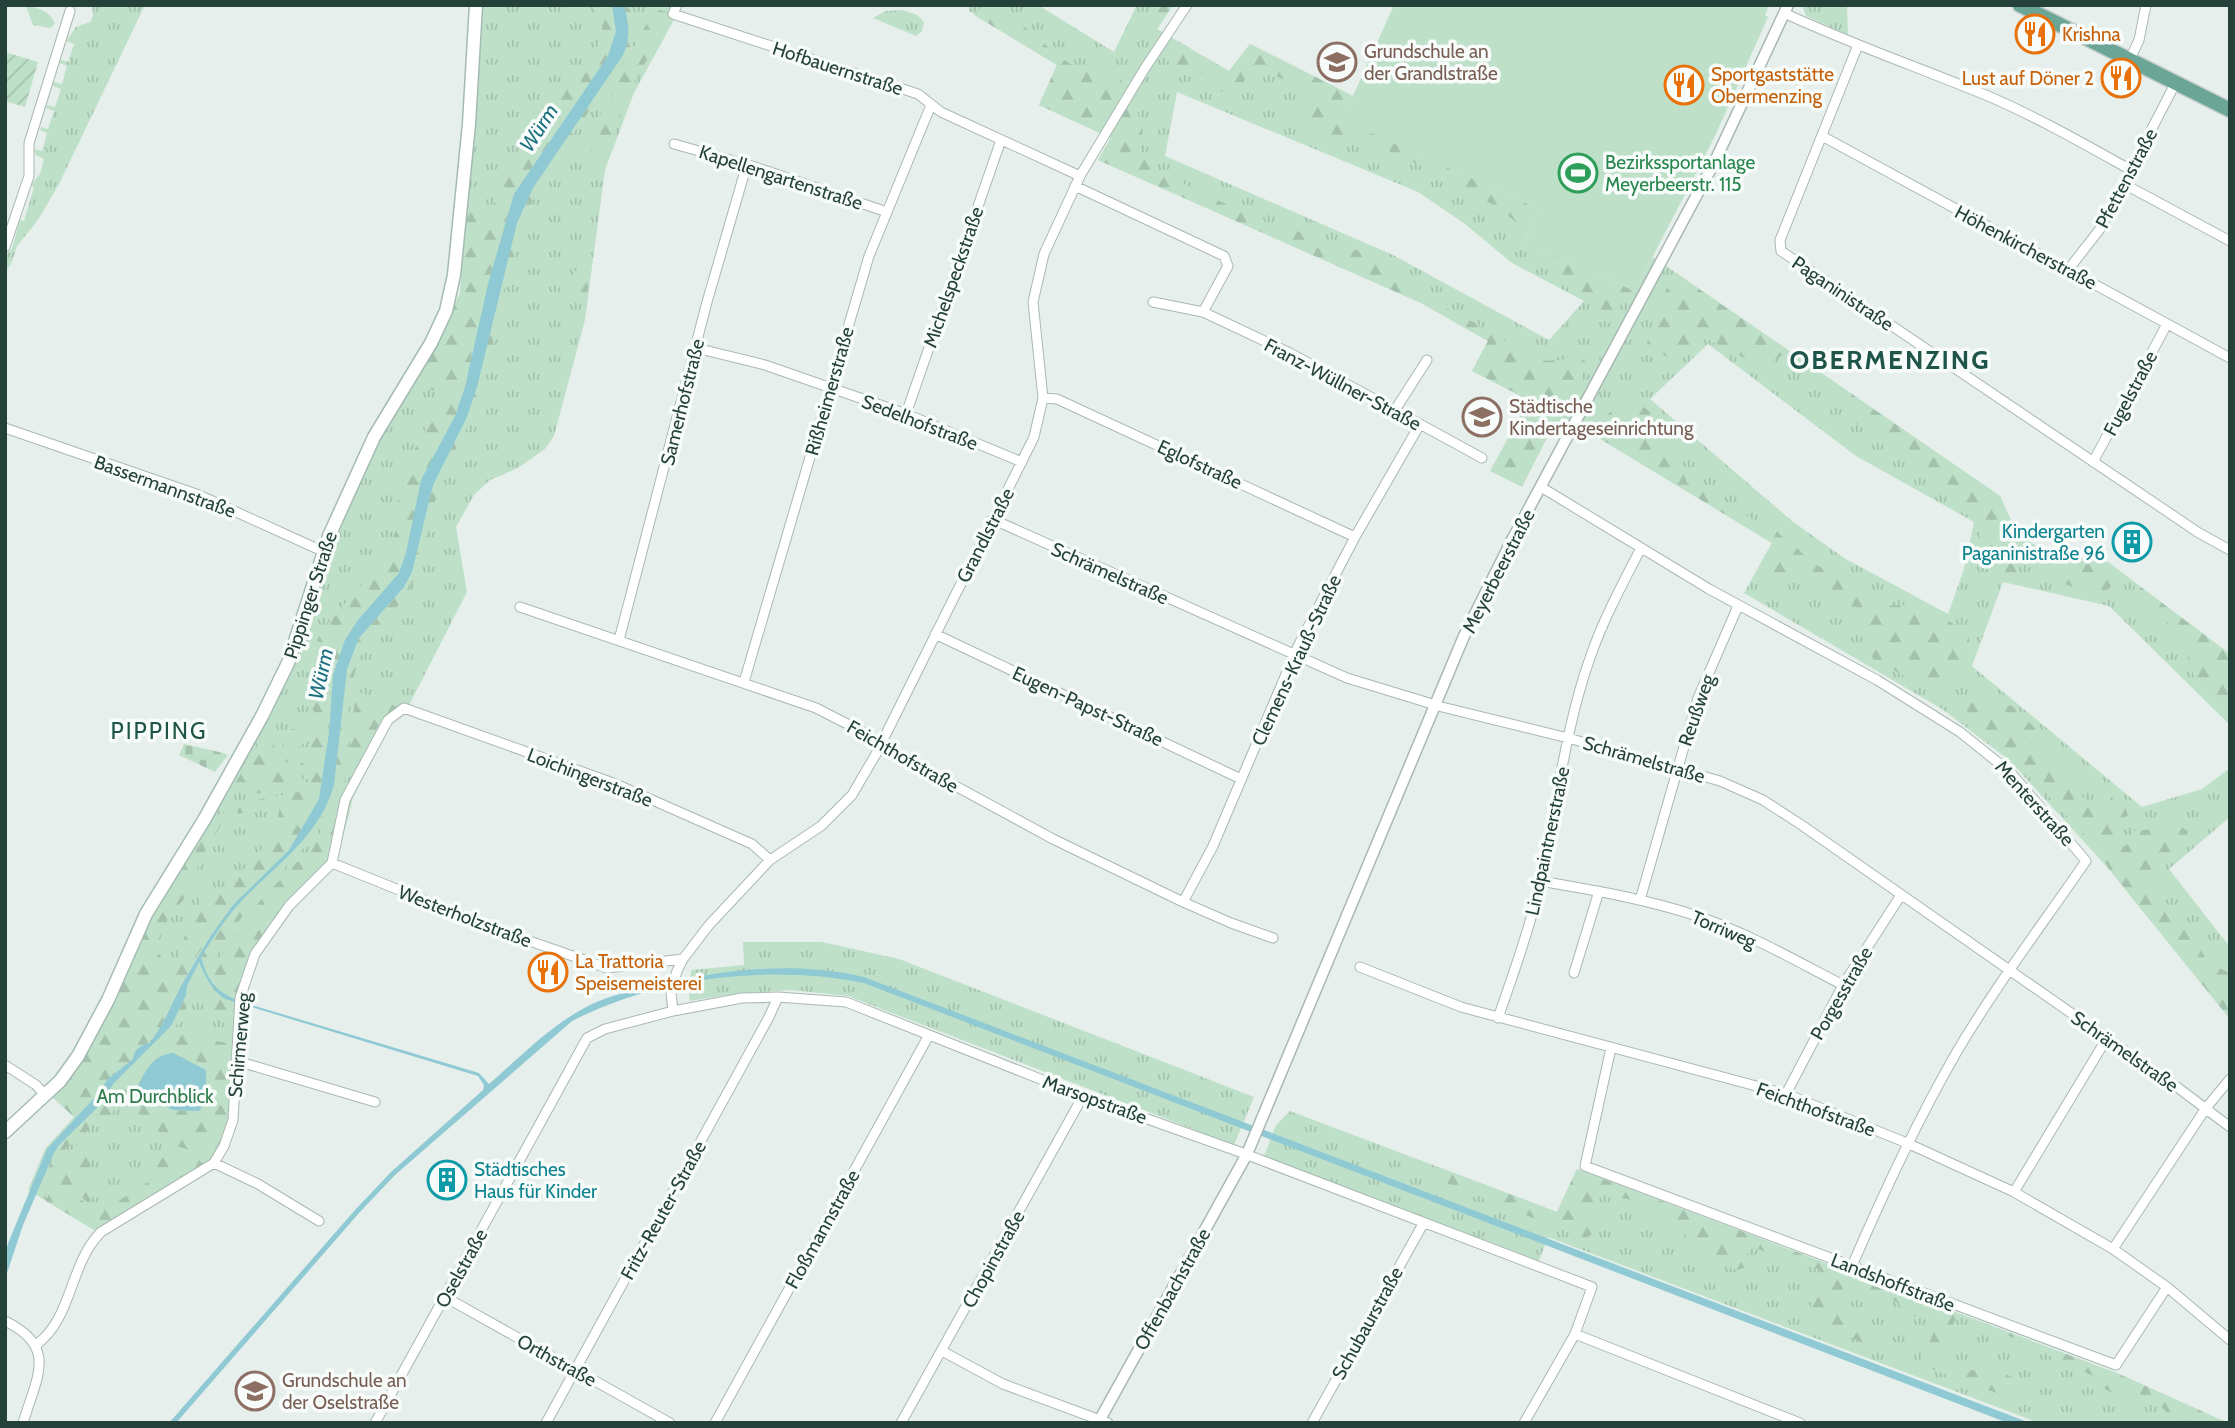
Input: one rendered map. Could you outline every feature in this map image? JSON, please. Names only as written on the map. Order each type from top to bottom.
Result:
[{"type":"main road","name":"Pippinger Straße","points":[[5,1132],[60,1081],[89,1039],[146,914],[204,820],[288,663],[322,551],[374,437],[431,343],[446,311],[457,248],[469,124],[476,5]]},
{"type":"main road","points":[[2020,5],[2230,110]]},
{"type":"street","name":"Hofbauernstraße","points":[[677,5],[673,14],[711,29],[918,94],[931,105],[1080,176]]},
{"type":"street","name":"Grandlstraße","points":[[673,1011],[671,993],[683,959],[769,860],[821,826],[852,795],[881,744],[1034,437],[1043,398],[1033,302],[1044,254],[1080,176],[1145,68],[1187,5]]},
{"type":"street","points":[[2130,59],[2139,40],[2146,5]]},
{"type":"street","points":[[1786,9],[1858,45],[1990,97],[2060,130],[2131,170]]},
{"type":"street","name":"Meyerbeerstraße","points":[[1247,1154],[1434,705],[1492,578],[1715,161],[1786,9]]},
{"type":"street","points":[[5,247],[29,176],[29,143],[70,11]]},
{"type":"street","name":"Paganinistraße","points":[[1858,45],[1780,240],[1781,251],[2199,533],[2230,550]]},
{"type":"street","name":"Pfettenstraße","points":[[2068,270],[2100,229],[2176,82]]},
{"type":"street","name":"Rißheimerstraße","points":[[744,682],[869,256],[931,105]]},
{"type":"street","name":"Höhenkircherstraße","points":[[1822,136],[2230,358]]},
{"type":"street","name":"Michelspeckstraße","points":[[906,414],[1001,140]]},
{"type":"street","name":"Kapellengartenstraße","points":[[674,144],[747,164],[887,212]]},
{"type":"street","name":"Samerhofstraße","points":[[619,640],[747,164]]},
{"type":"street","points":[[2124,184],[2230,241]]},
{"type":"street","points":[[1075,187],[1224,256],[1228,266],[1203,312]]},
{"type":"street","name":"Franz-Wüllner-Straße","points":[[1153,302],[1203,312],[1290,353],[1482,458]]},
{"type":"street","name":"Fugelstraße","points":[[2094,462],[2167,324]]},
{"type":"street","name":"Sedelhofstraße","points":[[696,348],[765,365],[906,414],[1022,462]]},
{"type":"street","points":[[1395,410],[1427,360]]},
{"type":"street","name":"Eglofstraße","points":[[1043,398],[1057,399],[1355,537]]},
{"type":"street","name":"Clemens-Krauß-Straße","points":[[1184,902],[1213,846],[1294,656],[1355,537],[1420,424]]},
{"type":"street","name":"Bassermannstraße","points":[[5,428],[199,495],[322,551]]},
{"type":"street","name":"Menterstraße","points":[[1541,487],[1738,606],[1877,680],[1961,732],[2011,773],[2087,861],[2009,971],[1956,1054],[1907,1143],[1852,1266]]},
{"type":"street","name":"Schrämelstraße","points":[[992,519],[1347,678],[1434,705],[1677,768],[1720,781],[1763,800],[2107,1038],[2230,1127]]},
{"type":"street","name":"Lindpaintnerstraße","points":[[1498,1018],[1524,942],[1540,881],[1568,738],[1591,656],[1640,548]]},
{"type":"street","name":"Reußweg","points":[[1640,900],[1698,698],[1738,606]]},
{"type":"street","name":"Feichthofstraße","points":[[520,607],[816,708],[1053,839],[1184,902],[1273,938]]},
{"type":"street","name":"Eugen-Papst-Straße","points":[[935,634],[1241,779]]},
{"type":"street","name":"Loichingerstraße","points":[[332,863],[345,800],[388,720],[404,708],[616,784],[752,844],[769,860]]},
{"type":"street","name":"Westerholzstraße","points":[[332,863],[465,918],[607,968],[683,959]]},
{"type":"street","name":"Schirmerweg","points":[[214,1163],[224,1146],[233,1120],[240,998],[255,954],[289,906],[332,863]]},
{"type":"street","name":"Torriweg","points":[[1540,881],[1640,900],[1700,917],[1843,985]]},
{"type":"street","points":[[1574,973],[1599,891]]},
{"type":"street","name":"Porgesstraße","points":[[1786,1094],[1843,985],[1901,895]]},
{"type":"street","name":"Feichthofstraße","points":[[1360,967],[1461,1007],[1786,1094],[1907,1143],[2014,1192],[2113,1249],[2166,1287],[2230,1340]]},
{"type":"street","name":"Marsopstraße","points":[[587,1038],[605,1029],[673,1011],[742,998],[778,997],[846,1002],[1083,1096],[1247,1154],[1592,1287],[1575,1335]]},
{"type":"street","name":"Fritz-Reuter-Straße","points":[[546,1423],[778,997]]},
{"type":"street","name":"Floßmannstraße","points":[[715,1423],[929,1035]]},
{"type":"street","name":"Oselstraße","points":[[375,1423],[587,1038]]},
{"type":"street","points":[[2014,1192],[2107,1038]]},
{"type":"street","name":"Landshoffstraße","points":[[1611,1048],[1585,1166],[2116,1365],[2166,1287]]},
{"type":"street","points":[[237,1060],[375,1102]]},
{"type":"street","points":[[5,1065],[36,1085],[44,1094]]},
{"type":"street","points":[[2113,1249],[2206,1108],[2230,1079]]},
{"type":"street","name":"Chopinstraße","points":[[901,1423],[1083,1096]]},
{"type":"street","name":"Offenbachstraße","points":[[1102,1422],[1247,1154]]},
{"type":"street","points":[[36,1345],[47,1337],[57,1324],[91,1242],[101,1232],[214,1163],[258,1184],[319,1221]]},
{"type":"street","name":"Schubaurstraße","points":[[1312,1423],[1423,1224]]},
{"type":"street","name":"Orthstraße","points":[[445,1297],[670,1423]]},
{"type":"street","points":[[5,1321],[21,1329],[36,1345],[38,1374],[23,1423]]},
{"type":"street","points":[[1524,1423],[1575,1335],[1797,1422]]},
{"type":"street","points":[[942,1351],[1003,1384],[1102,1422]]},
{"type":"green space","points":[[92,5],[145,5],[59,184],[38,220],[17,246],[5,273],[5,256],[12,249],[20,220],[24,221],[34,187],[31,185],[40,174],[44,159],[36,155],[34,149],[42,151],[47,133],[40,130],[41,127],[48,129],[54,111],[46,108],[47,105],[55,107],[61,89],[53,86],[54,82],[62,84],[67,66],[60,63],[61,60],[68,62],[74,44],[66,41],[76,27],[90,22],[93,16]]},
{"type":"green space","name":"Am Durchblick","points":[[482,5],[682,5],[634,93],[605,170],[585,320],[554,436],[545,449],[518,468],[490,480],[474,495],[456,527],[467,592],[406,711],[392,722],[353,798],[336,865],[291,908],[256,959],[244,995],[234,1123],[213,1164],[102,1235],[28,1190],[45,1149],[74,1117],[49,1094],[113,1002],[152,916],[226,795],[274,708],[296,660],[330,547],[387,425],[437,344],[460,293]]},
{"type":"green space","points":[[590,5],[612,5],[616,30],[613,44],[603,66],[567,117],[558,115],[554,109],[600,39],[602,22]]},
{"type":"green space","points":[[624,5],[632,5],[636,30],[626,58],[559,154],[521,226],[479,400],[473,398],[517,223],[533,188],[623,55],[630,35]]},
{"type":"green space","points":[[970,5],[1038,5],[1114,52],[1137,5],[1173,5],[1157,29],[1229,71],[1250,44],[1353,96],[1342,119],[1539,209],[1524,241],[1635,291],[1653,257],[2000,496],[2017,534],[2048,553],[2108,562],[2230,654],[2230,725],[2109,606],[2003,582],[1972,666],[2142,807],[2202,789],[2230,768],[2230,817],[2169,869],[2230,947],[2230,1019],[2108,868],[2009,760],[1942,709],[1744,593],[1772,543],[1577,425],[1472,371],[1488,341],[1421,303],[1098,160],[1111,138],[1039,105],[1057,65],[969,11]],"holes":[[[1177,92],[1418,192],[1465,224],[1512,263],[1584,301],[1549,340],[1393,255],[1165,156]],[[1708,344],[1856,456],[1974,522],[1964,569],[1948,614],[1844,558],[1792,521],[1650,399]]]},
{"type":"green space","points":[[1155,5],[1173,5],[1157,29],[1146,24]]},
{"type":"green space","name":"Bezirkssportanlage Meyerbeerstr. 115","points":[[1394,5],[1769,5],[1765,15],[1768,17],[1715,136],[1635,291],[1524,242],[1538,209],[1342,120]]},
{"type":"green space","points":[[1802,5],[1847,5],[1848,35],[1806,16]]},
{"type":"green space","points":[[26,6],[47,13],[55,24],[50,28],[33,25]]},
{"type":"green space","points":[[981,7],[1012,18],[1075,67],[1090,73],[1099,64],[1122,81],[1118,88],[1135,108],[1143,125],[1141,151],[1148,164],[1259,220],[1338,243],[1387,262],[1427,299],[1459,314],[1540,361],[1562,360],[1576,354],[1586,362],[1580,385],[1556,429],[1548,436],[1522,487],[1490,471],[1529,400],[1472,371],[1488,341],[1421,303],[1098,160],[1111,138],[1039,105],[1057,65],[974,15]]},
{"type":"green space","points":[[656,9],[673,14],[629,91],[605,161],[596,162],[591,149],[595,127],[604,107],[610,105],[613,100],[612,87]]},
{"type":"green space","points":[[903,10],[917,15],[924,22],[922,31],[916,36],[873,18],[885,11]]},
{"type":"green space","points":[[1176,41],[1229,71],[1250,44],[1353,96],[1343,120],[1539,209],[1528,232],[1501,210],[1455,181],[1367,141],[1327,140],[1303,131],[1297,120],[1306,103],[1299,86],[1262,70],[1248,75],[1236,93],[1218,91],[1204,73],[1189,75],[1169,66],[1168,53]]},
{"type":"green space","points":[[5,52],[38,62],[25,107],[5,101]]},
{"type":"green space","points":[[553,121],[563,123],[514,194],[488,284],[463,391],[422,369],[437,344],[460,293],[468,190],[475,190],[478,199],[477,222],[489,226],[498,192],[510,167]]},
{"type":"green space","points":[[1553,255],[1635,291],[1619,307],[1610,323],[1597,319],[1591,303],[1560,277]]},
{"type":"green space","points":[[583,267],[591,268],[586,302],[574,293],[570,283],[574,272]]},
{"type":"green space","points":[[1676,273],[1789,351],[1763,368],[1704,337],[1671,360],[1647,343],[1658,307]]},
{"type":"green space","points":[[421,371],[462,394],[455,416],[433,456],[399,573],[358,620],[333,675],[322,789],[314,786],[297,768],[308,755],[316,714],[303,697],[311,677],[326,673],[325,651],[317,640],[323,629],[375,569],[374,561],[382,556],[394,556],[396,548],[391,542],[396,530],[399,484],[409,475],[410,458],[429,423],[429,413],[433,408],[450,406],[452,396],[425,388],[418,375]]},
{"type":"green space","points":[[1825,376],[2000,496],[2017,534],[2048,553],[2108,562],[2120,571],[2110,588],[2098,595],[2064,584],[2057,563],[2026,555],[2015,574],[1990,575],[1981,552],[1979,530],[1966,511],[1932,480],[1923,461],[1880,440],[1852,419],[1841,406]]},
{"type":"green space","points":[[1631,398],[1666,423],[1687,483],[1778,533],[1814,563],[1878,606],[1906,605],[1944,618],[1969,634],[1970,656],[1947,693],[1936,694],[1876,660],[1862,645],[1864,614],[1844,598],[1806,577],[1780,579],[1759,566],[1772,543],[1596,436],[1609,413]]},
{"type":"green space","points":[[472,401],[478,404],[443,476],[416,575],[405,597],[365,647],[356,667],[348,716],[347,773],[339,792],[333,789],[347,669],[359,638],[404,587],[412,572],[433,485]]},
{"type":"green space","points":[[2134,582],[2230,654],[2230,717],[2209,698],[2196,680],[2188,659],[2184,631],[2156,617],[2136,599]]},
{"type":"green space","points":[[356,691],[398,707],[383,718],[355,764],[351,764],[349,751]]},
{"type":"green space","points":[[1985,694],[2012,706],[2036,729],[2031,736],[2029,749],[2055,758],[2079,779],[2081,795],[2101,815],[2112,796],[2121,797],[2128,815],[2116,828],[2113,843],[2126,846],[2133,831],[2175,823],[2188,831],[2184,847],[2168,853],[2166,875],[2157,883],[2155,898],[2196,941],[2208,963],[2230,973],[2230,1019],[2108,868],[2100,851],[2005,749],[1968,718],[1966,701]]},
{"type":"green space","points":[[289,728],[300,732],[304,743],[287,755],[282,741]]},
{"type":"green space","points":[[265,733],[288,765],[310,786],[247,795],[233,787]]},
{"type":"green space","points":[[184,744],[228,755],[215,772],[179,755]]},
{"type":"green space","points":[[312,789],[321,793],[289,850],[233,905],[198,954],[158,1032],[121,1071],[113,1073],[97,1095],[74,1117],[49,1094],[113,1002],[152,916],[212,817],[225,813],[225,819],[205,851],[184,899],[170,915],[155,947],[163,960],[177,962],[179,949],[204,894],[215,894],[253,861],[275,830],[280,807],[273,804],[238,814],[236,808],[247,802]]},
{"type":"green space","points":[[330,799],[343,805],[341,813],[328,815],[302,850],[255,899],[224,942],[207,974],[201,957],[222,926],[235,908],[312,830]]},
{"type":"green space","points":[[341,816],[336,837],[326,859],[308,851],[330,818]]},
{"type":"green space","points":[[306,853],[325,863],[325,868],[253,954],[239,1001],[221,994],[209,979],[227,946],[259,902]]},
{"type":"green space","points":[[743,942],[822,942],[899,959],[1254,1097],[1234,1145],[848,996],[791,990],[733,994],[689,1001],[691,970],[744,965]]},
{"type":"green space","points":[[200,961],[205,975],[180,1021],[111,1099],[106,1095],[114,1083],[171,1026]]},
{"type":"green space","points":[[209,990],[216,991],[219,996],[238,1004],[234,1025],[222,1022],[214,1014]]},
{"type":"green space","points":[[184,1024],[189,1036],[233,1044],[227,1121],[216,1148],[208,1156],[167,1143],[153,1123],[128,1107],[122,1108],[118,1105],[119,1098],[128,1086],[172,1110],[199,1111],[209,1101],[209,1067],[178,1048],[158,1051]]},
{"type":"green space","points":[[105,1097],[115,1109],[104,1119],[100,1116],[83,1136],[64,1150],[44,1199],[36,1194],[59,1145],[97,1109]]},
{"type":"green space","points":[[1290,1111],[1557,1212],[1577,1169],[2119,1374],[2228,1423],[2039,1423],[1548,1237],[1539,1261],[1264,1156],[1276,1125]]},
{"type":"green space","points":[[77,1145],[91,1161],[89,1177],[98,1190],[88,1203],[76,1192],[54,1183],[66,1154]]},
{"type":"green space","points":[[167,1148],[199,1160],[204,1165],[102,1230],[102,1224],[96,1215],[153,1179],[159,1169],[156,1167]]},
{"type":"green space","points":[[1438,1167],[1557,1212],[1577,1169],[2119,1374],[2228,1423],[2177,1423],[2159,1404],[2138,1393],[2124,1400],[2105,1389],[2095,1377],[2005,1334],[1957,1315],[1938,1365],[1960,1373],[1982,1368],[1984,1371],[1995,1369],[2020,1381],[2013,1399],[1929,1368],[1921,1357],[1936,1325],[1929,1313],[1915,1317],[1881,1295],[1852,1296],[1839,1292],[1845,1314],[1872,1339],[1864,1344],[1833,1329],[1828,1319],[1818,1317],[1814,1324],[1808,1319],[1813,1294],[1823,1284],[1820,1270],[1753,1247],[1747,1255],[1747,1267],[1736,1270],[1704,1256],[1699,1245],[1654,1213],[1628,1199],[1603,1195],[1594,1204],[1595,1232],[1585,1239],[1444,1182]]},
{"type":"green space","points":[[53,1185],[83,1201],[94,1214],[100,1229],[96,1231],[46,1201]]},
{"type":"water","points":[[612,5],[624,5],[628,30],[626,48],[533,188],[517,223],[477,387],[467,417],[433,485],[412,572],[404,587],[359,638],[347,669],[334,785],[327,804],[306,837],[231,913],[201,957],[211,981],[221,992],[245,1003],[479,1073],[489,1084],[563,1021],[590,1005],[623,993],[683,979],[760,969],[812,969],[864,977],[2030,1423],[2008,1423],[864,983],[828,977],[753,975],[715,978],[640,994],[572,1021],[395,1175],[176,1423],[169,1423],[355,1210],[391,1172],[483,1090],[484,1085],[478,1076],[225,999],[206,978],[199,962],[171,1026],[114,1083],[97,1108],[54,1153],[23,1225],[5,1279],[5,1253],[47,1149],[97,1095],[108,1079],[133,1059],[138,1048],[150,1043],[210,937],[233,905],[289,850],[319,799],[329,733],[333,675],[345,640],[358,620],[399,573],[406,553],[421,480],[455,416],[465,387],[488,284],[514,194],[608,56],[616,31]]},
{"type":"water","points":[[173,1053],[206,1070],[206,1101],[199,1111],[173,1110],[135,1091],[154,1061],[165,1054]]},
{"type":"place","name":"Krishna","points":[[2035,34]]},
{"type":"place","name":"Grundschule an der Grandlstraße","points":[[1337,62]]},
{"type":"place","name":"Lust auf Döner 2","points":[[2121,78]]},
{"type":"place","name":"Sportgaststätte Obermenzing","points":[[1684,85]]},
{"type":"place","name":"Bezirkssportanlage Meyerbeerstr. 115","points":[[1578,173]]},
{"type":"place","name":"Städtische Kindertageseinrichtung","points":[[1482,417]]},
{"type":"place","name":"Kindergarten Paganinistraße 96","points":[[2132,542]]},
{"type":"place","name":"La Trattoria Speisemeisterei","points":[[548,972]]},
{"type":"place","name":"Städtisches Haus für Kinder","points":[[447,1180]]},
{"type":"place","name":"Grundschule an der Oselstraße","points":[[255,1391]]},
{"type":"district","name":"OBERMENZING","points":[[1890,360]]},
{"type":"district","name":"PIPPING","points":[[159,731]]},
{"type":"water label","name":"Würm","points":[[539,128]]},
{"type":"water label","name":"Würm","points":[[321,674]]}]
